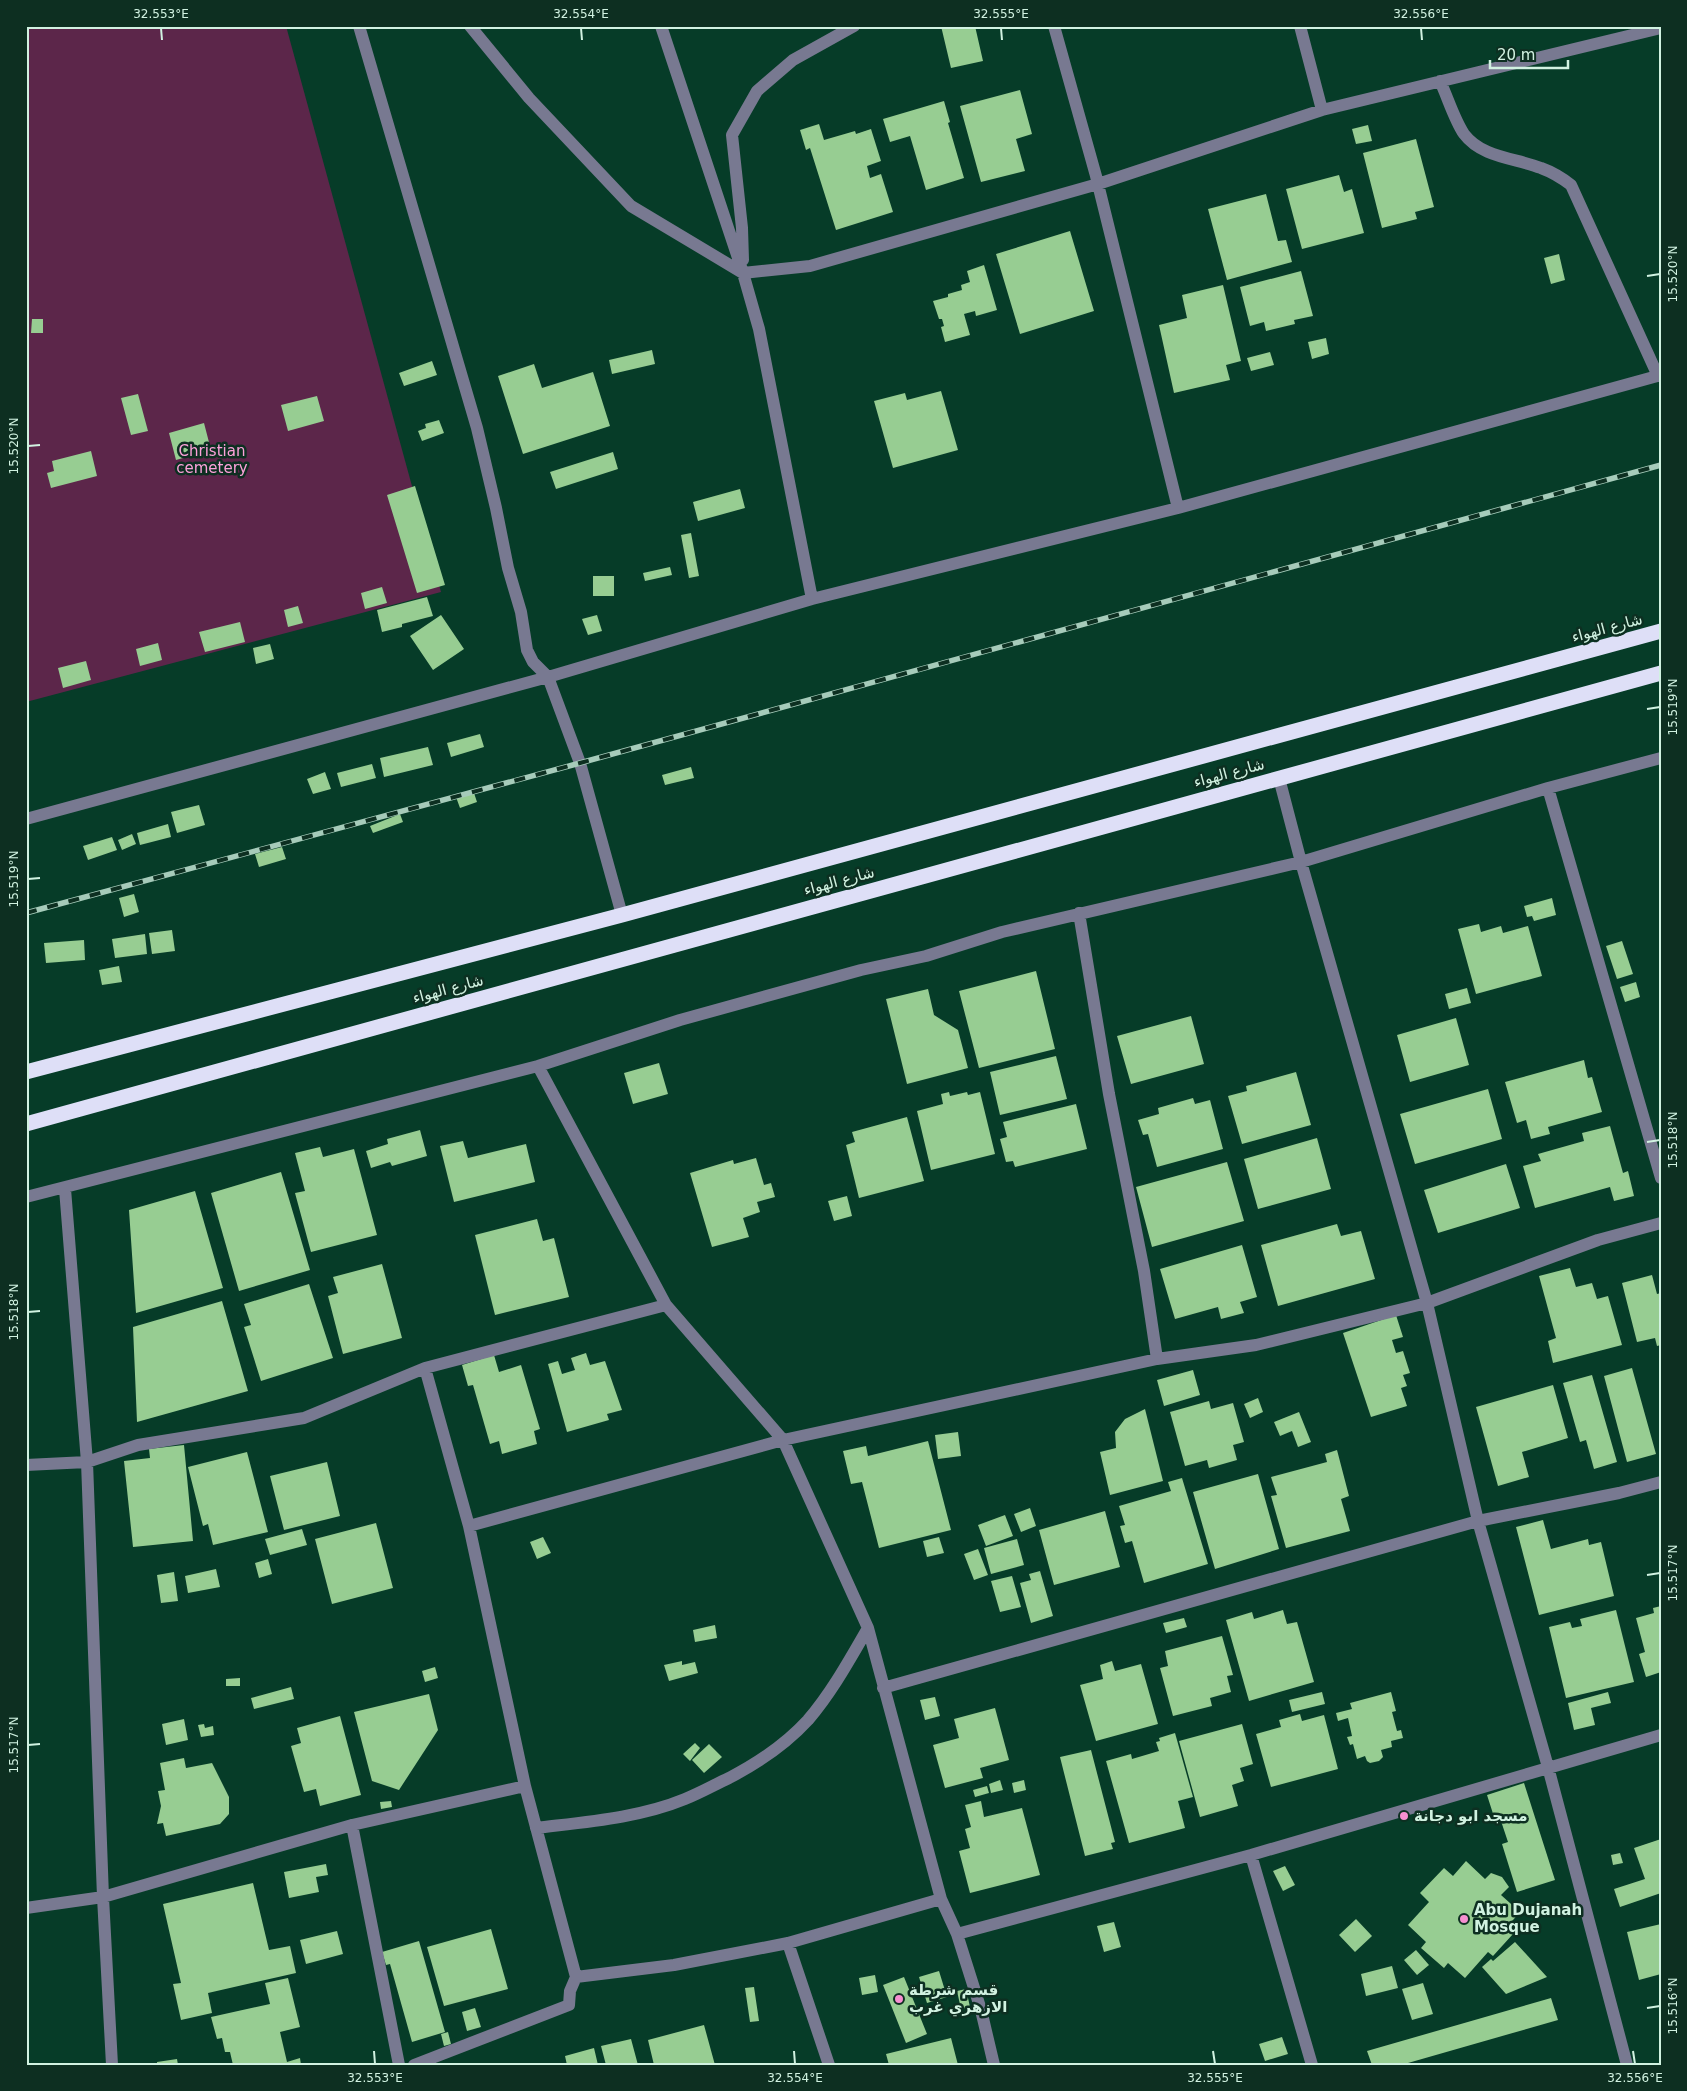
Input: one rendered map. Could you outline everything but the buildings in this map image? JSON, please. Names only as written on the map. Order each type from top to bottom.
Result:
[{"type":"highway","name":"شارع الهواء","points":[[26,1072],[622,915],[1661,631]]},
{"type":"highway","name":"شارع الهواء","points":[[26,1124],[1661,673]]},
{"type":"street","points":[[359,26],[477,428],[508,568],[521,612],[527,650],[533,662],[548,677],[587,785],[622,915]]},
{"type":"street","points":[[470,26],[529,98],[631,206],[743,273],[810,266],[1098,184],[1322,110],[1661,28]]},
{"type":"street","points":[[660,26],[743,273],[759,329],[812,600]]},
{"type":"street","points":[[743,273],[742,228],[732,135],[757,91],[792,60],[854,26]]},
{"type":"street","points":[[1054,26],[1098,184],[1178,508]]},
{"type":"street","points":[[1300,26],[1322,110]]},
{"type":"street","points":[[26,819],[548,677],[812,600],[1178,508],[1659,376],[1571,185],[1560,176],[1541,167],[1489,152],[1472,143],[1464,133],[1440,81]]},
{"type":"street","points":[[26,1197],[538,1066],[680,1020],[861,970],[926,956],[1002,932],[1301,862],[1548,788],[1661,758]]},
{"type":"street","points":[[1279,778],[1301,862],[1427,1303],[1478,1521],[1548,1767],[1626,2065]]},
{"type":"street","points":[[1548,788],[1661,1178]]},
{"type":"street","points":[[1079,913],[1110,1094],[1144,1271],[1157,1359]]},
{"type":"street","points":[[538,1066],[666,1305],[783,1440],[868,1628],[941,1899],[957,1934],[981,2010],[994,2065]]},
{"type":"street","points":[[65,1188],[87,1462],[103,1897],[112,2065]]},
{"type":"street","points":[[469,1526],[783,1440],[1157,1359],[1256,1345],[1427,1303],[1598,1240],[1661,1223]]},
{"type":"street","points":[[26,1465],[87,1462],[138,1446],[304,1418],[424,1368],[666,1305]]},
{"type":"street","points":[[414,2065],[569,2005],[570,1991],[576,1977],[525,1786],[469,1526],[424,1368]]},
{"type":"street","points":[[883,1688],[1478,1521],[1620,1493],[1661,1482]]},
{"type":"street","points":[[536,1828],[620,1816],[651,1809],[683,1800],[744,1770],[790,1738],[808,1720],[842,1673],[868,1628]]},
{"type":"street","points":[[957,1934],[1251,1854],[1661,1734]]},
{"type":"street","points":[[26,1908],[103,1897],[352,1825],[525,1786]]},
{"type":"street","points":[[352,1825],[399,2065]]},
{"type":"street","points":[[1251,1854],[1312,2065]]},
{"type":"street","points":[[576,1977],[674,1965],[788,1943],[941,1899]]},
{"type":"street","points":[[788,1943],[829,2065]]},
{"type":"green space","name":"Christian cemetery","points":[[26,26],[286,26],[441,592],[26,702]]},
{"type":"railway","points":[[26,913],[580,763],[1661,465]]},
{"type":"place","name":"مسجد ابو دجانة","points":[[1404,1816]]},
{"type":"place","name":"Abu Dujanah Mosque","points":[[1464,1919]]},
{"type":"place","name":"قسم شرطة الازهري غرب","points":[[899,1999]]}]
